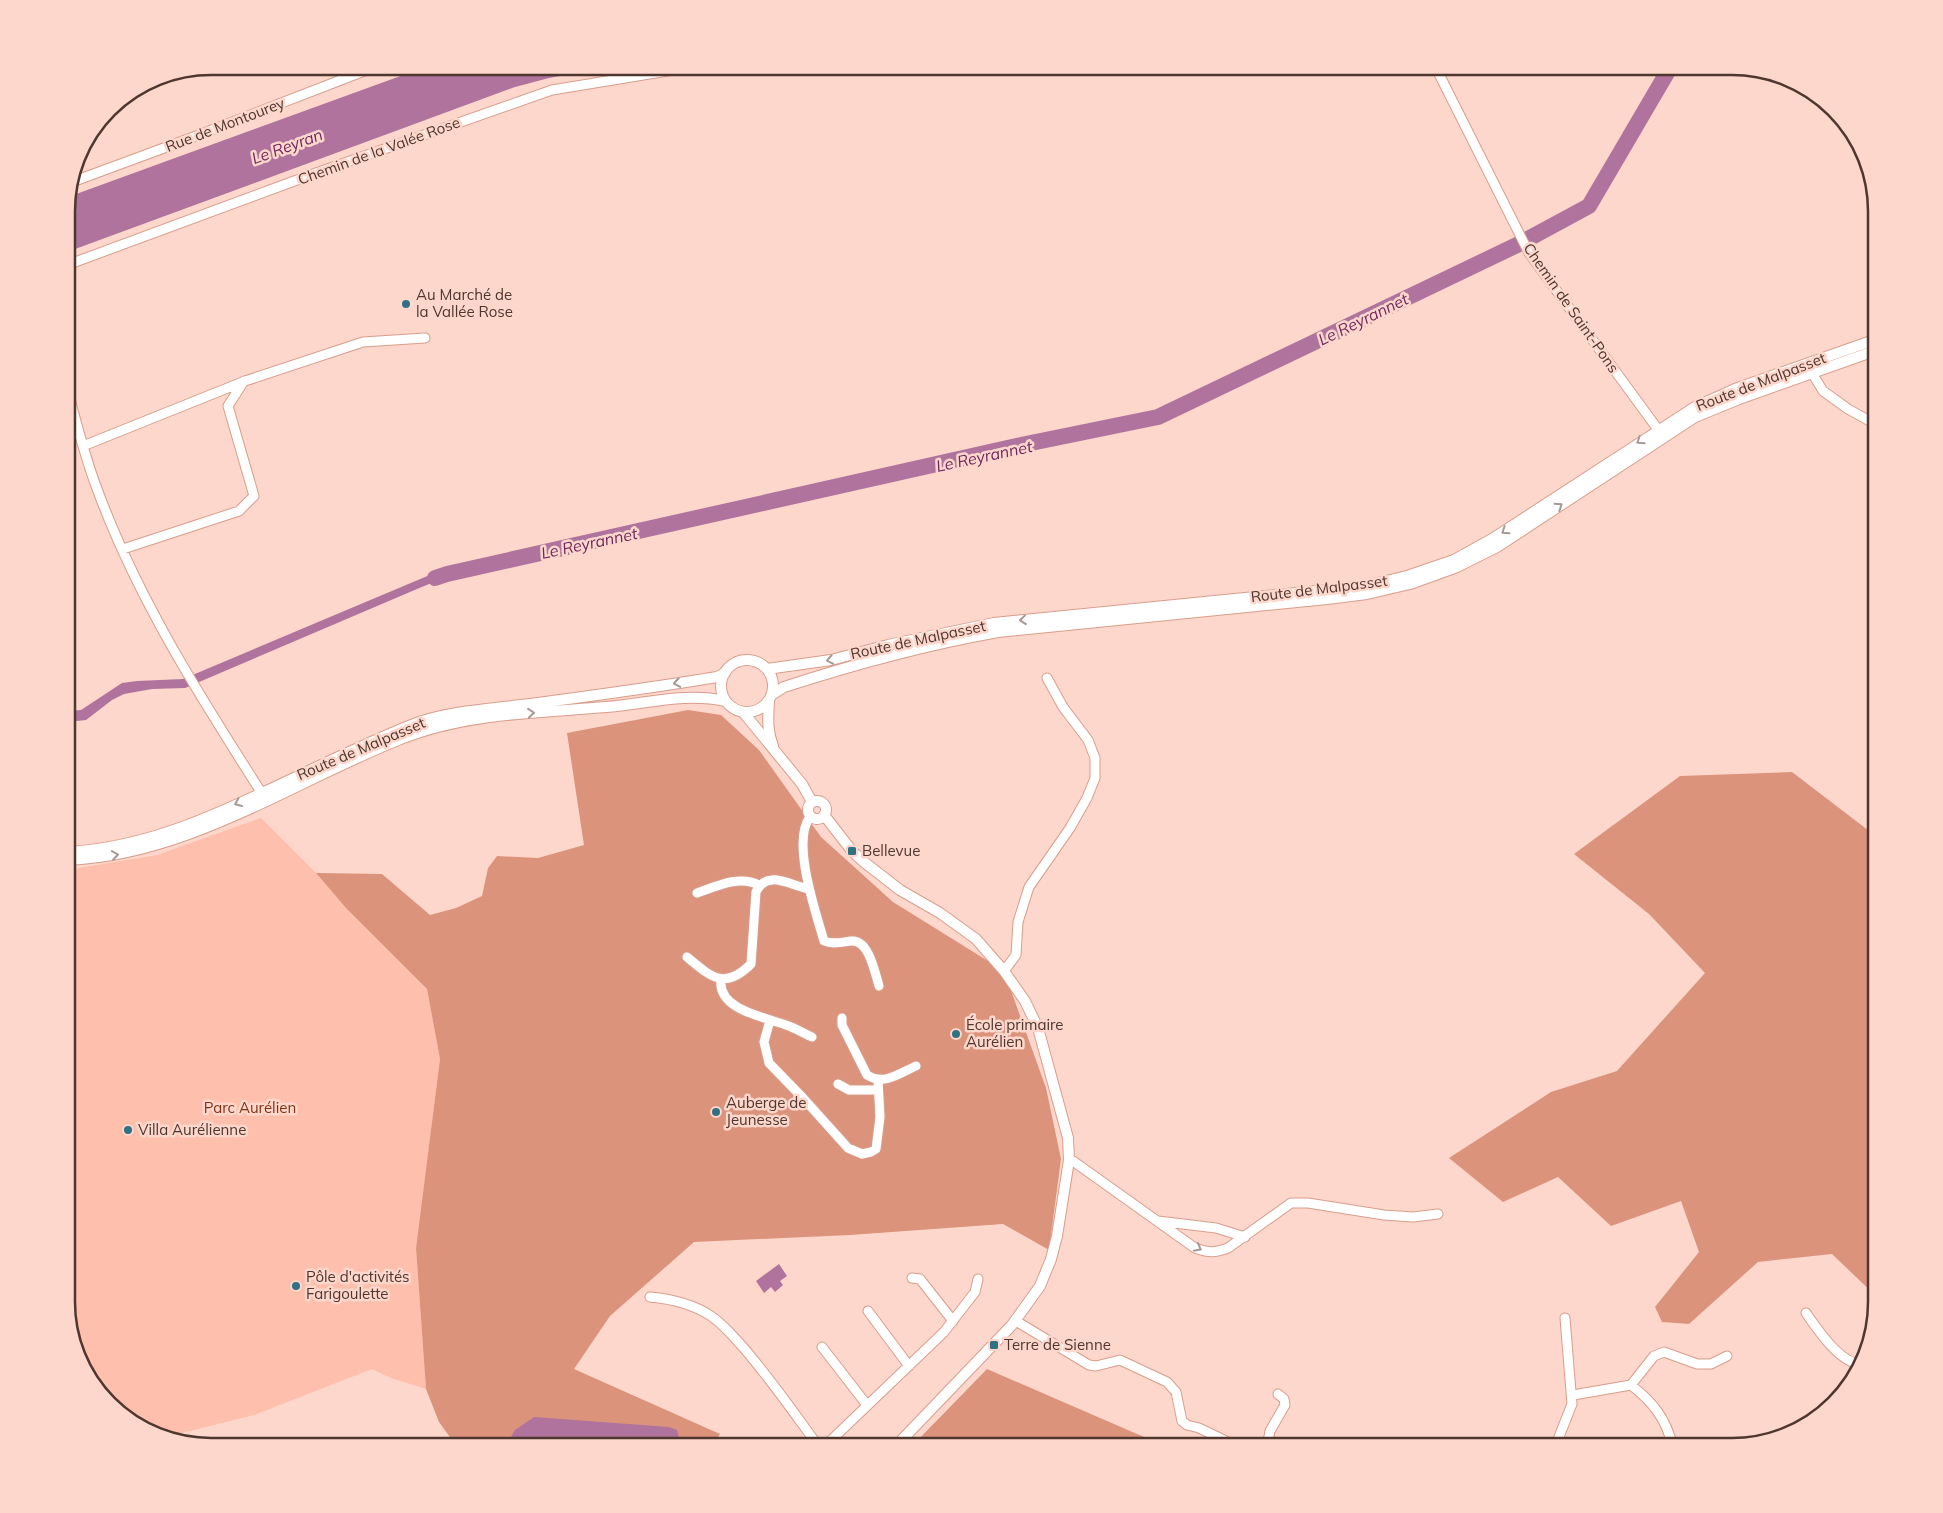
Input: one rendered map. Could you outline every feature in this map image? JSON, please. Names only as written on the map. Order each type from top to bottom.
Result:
[{"type":"main road","name":"Route de Malpasset","points":[[771,698],[784,687],[891,655],[948,641],[998,632],[1327,599],[1366,594],[1410,584],[1457,567],[1497,547],[1661,433],[1695,407],[1735,389],[1868,342]]},
{"type":"main road","name":"Route de Malpasset","points":[[767,669],[831,660],[888,645],[994,623],[1365,586],[1407,576],[1454,560],[1492,539],[1661,433],[1739,398],[1868,353]]},
{"type":"main road","points":[[771,698],[762,709],[752,712],[742,712],[733,708],[725,701],[721,691],[725,673],[735,663],[742,660],[752,660],[760,663],[767,669],[774,685],[767,721],[769,736],[775,752]]},
{"type":"main road","name":"Route de Malpasset","points":[[75,851],[159,835],[192,824],[423,721],[471,711],[649,688],[717,677],[725,673]]},
{"type":"main road","name":"Route de Malpasset","points":[[75,859],[122,854],[187,835],[398,740],[427,730],[474,718],[628,705],[691,697],[711,697],[725,701]]},
{"type":"main road","points":[[742,712],[802,784],[812,802]]},
{"type":"main road","points":[[820,801],[826,807],[824,816],[818,820],[810,817],[807,812],[808,806],[812,802],[820,801]]},
{"type":"main road","points":[[824,816],[852,851],[864,862],[900,890],[940,913],[976,939],[1004,971],[1025,1001],[1038,1028],[1068,1138],[1069,1160],[1057,1236],[1051,1259],[1040,1286],[1016,1321],[904,1438]]},
{"type":"street","name":"Rue de Montourey","points":[[79,179],[354,75]]},
{"type":"street","name":"Chemin de la Valée Rose","points":[[75,262],[307,176],[552,90],[643,75]]},
{"type":"street","name":"Chemin de Saint-Pons","points":[[1440,75],[1529,253],[1661,433]]},
{"type":"street","points":[[84,446],[245,381],[363,342],[425,338]]},
{"type":"street","points":[[1812,373],[1824,391],[1848,409],[1868,420]]},
{"type":"street","points":[[123,549],[239,511],[254,496],[228,406],[245,381]]},
{"type":"street","points":[[75,415],[96,486],[133,574],[185,672],[261,792]]},
{"type":"street","points":[[1004,971],[1016,954],[1018,922],[1029,888],[1070,828],[1087,798],[1095,778],[1095,758],[1088,740],[1072,722],[1047,678]]},
{"type":"street","points":[[810,817],[805,823],[802,838],[809,889],[824,941],[830,944],[855,941],[861,943],[869,955],[879,986]]},
{"type":"street","points":[[687,957],[711,976],[721,979],[730,978],[744,971],[751,964],[756,892],[759,885],[764,881],[772,879],[809,889]]},
{"type":"street","points":[[697,893],[743,880],[752,881],[759,885]]},
{"type":"street","points":[[721,979],[720,986],[728,1001],[750,1014],[788,1025],[812,1037]]},
{"type":"street","points":[[770,1020],[764,1042],[769,1063],[848,1148],[862,1154],[876,1149],[880,1117],[878,1085],[867,1074],[842,1025],[842,1018]]},
{"type":"street","points":[[838,1084],[849,1090],[878,1085],[916,1066]]},
{"type":"street","points":[[1069,1160],[1195,1248],[1206,1253],[1218,1252],[1228,1248],[1246,1237],[1291,1203],[1308,1203],[1384,1215],[1413,1217],[1438,1214]]},
{"type":"street","points":[[1157,1221],[1216,1228],[1246,1237]]},
{"type":"street","points":[[912,1278],[920,1278],[953,1321]]},
{"type":"street","points":[[833,1438],[944,1332],[975,1292],[978,1279]]},
{"type":"street","points":[[650,1296],[671,1299],[712,1317],[733,1336],[757,1363],[812,1438]]},
{"type":"street","points":[[868,1311],[910,1366]]},
{"type":"street","points":[[1806,1313],[1832,1346],[1854,1362]]},
{"type":"street","points":[[1559,1438],[1572,1404],[1573,1395],[1564,1318]]},
{"type":"street","points":[[1016,1321],[1090,1365],[1096,1366],[1120,1360],[1167,1382],[1176,1392],[1182,1421],[1187,1425],[1199,1428],[1218,1438]]},
{"type":"street","points":[[822,1347],[866,1405]]},
{"type":"street","points":[[1631,1385],[1654,1356],[1664,1352],[1697,1364],[1711,1364],[1727,1356]]},
{"type":"street","points":[[1573,1395],[1631,1385],[1648,1398],[1659,1413],[1670,1438]]},
{"type":"street","points":[[1269,1438],[1270,1430],[1285,1405],[1284,1399],[1278,1394]]},
{"type":"green space","name":"Parc Aurélien","points":[[261,818],[316,873],[346,908],[427,989],[440,1059],[416,1248],[426,1389],[391,1378],[372,1369],[254,1415],[179,1434],[151,1424],[128,1410],[109,1392],[93,1370],[85,1354],[75,1311],[75,869],[157,855]]},
{"type":"shaded area","points":[[688,710],[721,715],[759,750],[821,837],[893,902],[1004,971],[1046,1088],[1061,1159],[1049,1250],[1003,1224],[850,1235],[694,1242],[610,1316],[574,1369],[720,1434],[718,1438],[451,1438],[439,1422],[426,1389],[416,1248],[440,1059],[427,989],[346,908],[316,873],[382,874],[430,915],[456,908],[482,896],[488,868],[497,856],[538,858],[584,845],[567,733]]},
{"type":"shaded area","points":[[1792,772],[1868,830],[1868,1288],[1832,1254],[1758,1262],[1689,1324],[1662,1322],[1655,1307],[1699,1252],[1681,1201],[1611,1226],[1558,1177],[1503,1202],[1449,1158],[1551,1092],[1617,1071],[1705,973],[1649,914],[1574,854],[1680,776]]},
{"type":"shaded area","points":[[987,1369],[1146,1438],[920,1438]]},
{"type":"water","name":"Le Reyran","points":[[403,75],[566,75],[515,87],[75,249],[76,194]]},
{"type":"water","points":[[444,569],[457,570],[458,575],[451,575],[417,589],[185,688],[152,689],[124,694],[112,700],[86,720],[75,721],[75,710],[81,710],[122,683],[183,679]]},
{"type":"water","points":[[779,1264],[787,1276],[780,1281],[783,1285],[775,1292],[771,1287],[764,1293],[756,1281]]},
{"type":"water","points":[[534,1417],[669,1427],[677,1430],[679,1438],[510,1438],[515,1430]]},
{"type":"waterway","name":"Le Reyrannet","points":[[435,578],[1026,444],[1158,417],[1517,245],[1589,206],[1666,75]]},
{"type":"place","name":"Au Marché de la Vallée Rose","points":[[406,304]]},
{"type":"place","name":"Bellevue","points":[[852,851]]},
{"type":"place","name":"École primaire Aurélien","points":[[956,1034]]},
{"type":"place","name":"Auberge de Jeunesse","points":[[716,1112]]},
{"type":"place","name":"Villa Aurélienne","points":[[128,1130]]},
{"type":"place","name":"Pôle d'activités Farigoulette","points":[[296,1286]]},
{"type":"place","name":"Terre de Sienne","points":[[994,1345]]}]
